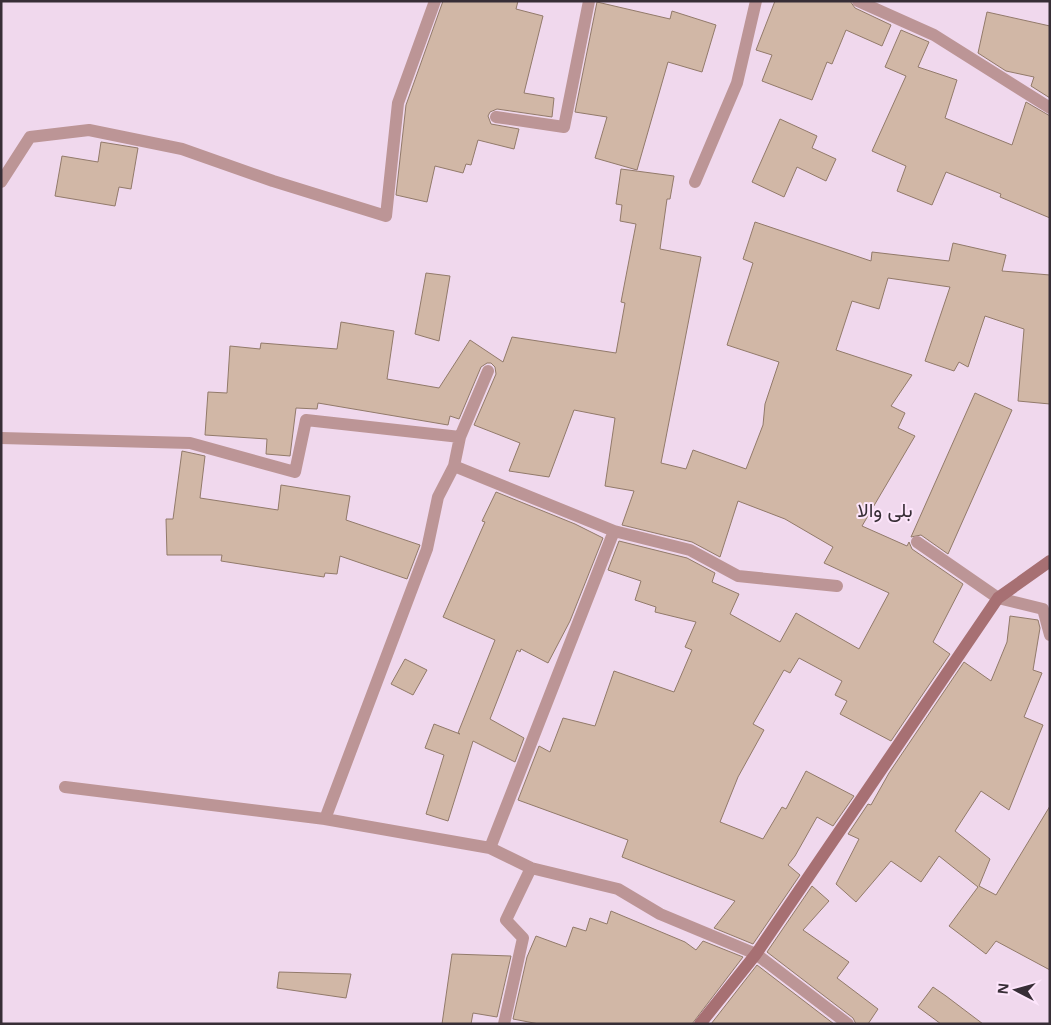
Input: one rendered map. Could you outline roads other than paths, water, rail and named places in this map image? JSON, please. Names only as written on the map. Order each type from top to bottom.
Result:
[{"type":"street","points":[[1,182],[30,137],[89,130],[182,149],[273,181],[386,216],[398,103],[435,1]]},
{"type":"street","points":[[496,117],[564,127],[589,1]]},
{"type":"street","points":[[695,182],[737,83],[756,1]]},
{"type":"street","points":[[858,1],[934,35],[1050,108]]},
{"type":"street","points":[[325,819],[428,549],[438,497],[454,466],[460,437],[488,371]]},
{"type":"street","points":[[1,438],[190,443],[295,472],[306,420],[460,437]]},
{"type":"street","points":[[454,466],[614,531],[690,550],[738,576],[837,586]]},
{"type":"street","points":[[490,848],[614,531]]},
{"type":"street","points":[[917,542],[998,598],[1043,609],[1050,635]]},
{"type":"street","points":[[700,1024],[756,954],[998,598],[1050,561]]},
{"type":"street","points":[[65,787],[325,819],[490,848],[530,868],[618,889],[660,914],[756,954],[848,1024]]},
{"type":"street","points":[[504,1024],[523,938],[506,920],[530,868]]},
{"type":"district","name":"بلی والا","points":[[885,509]]}]
